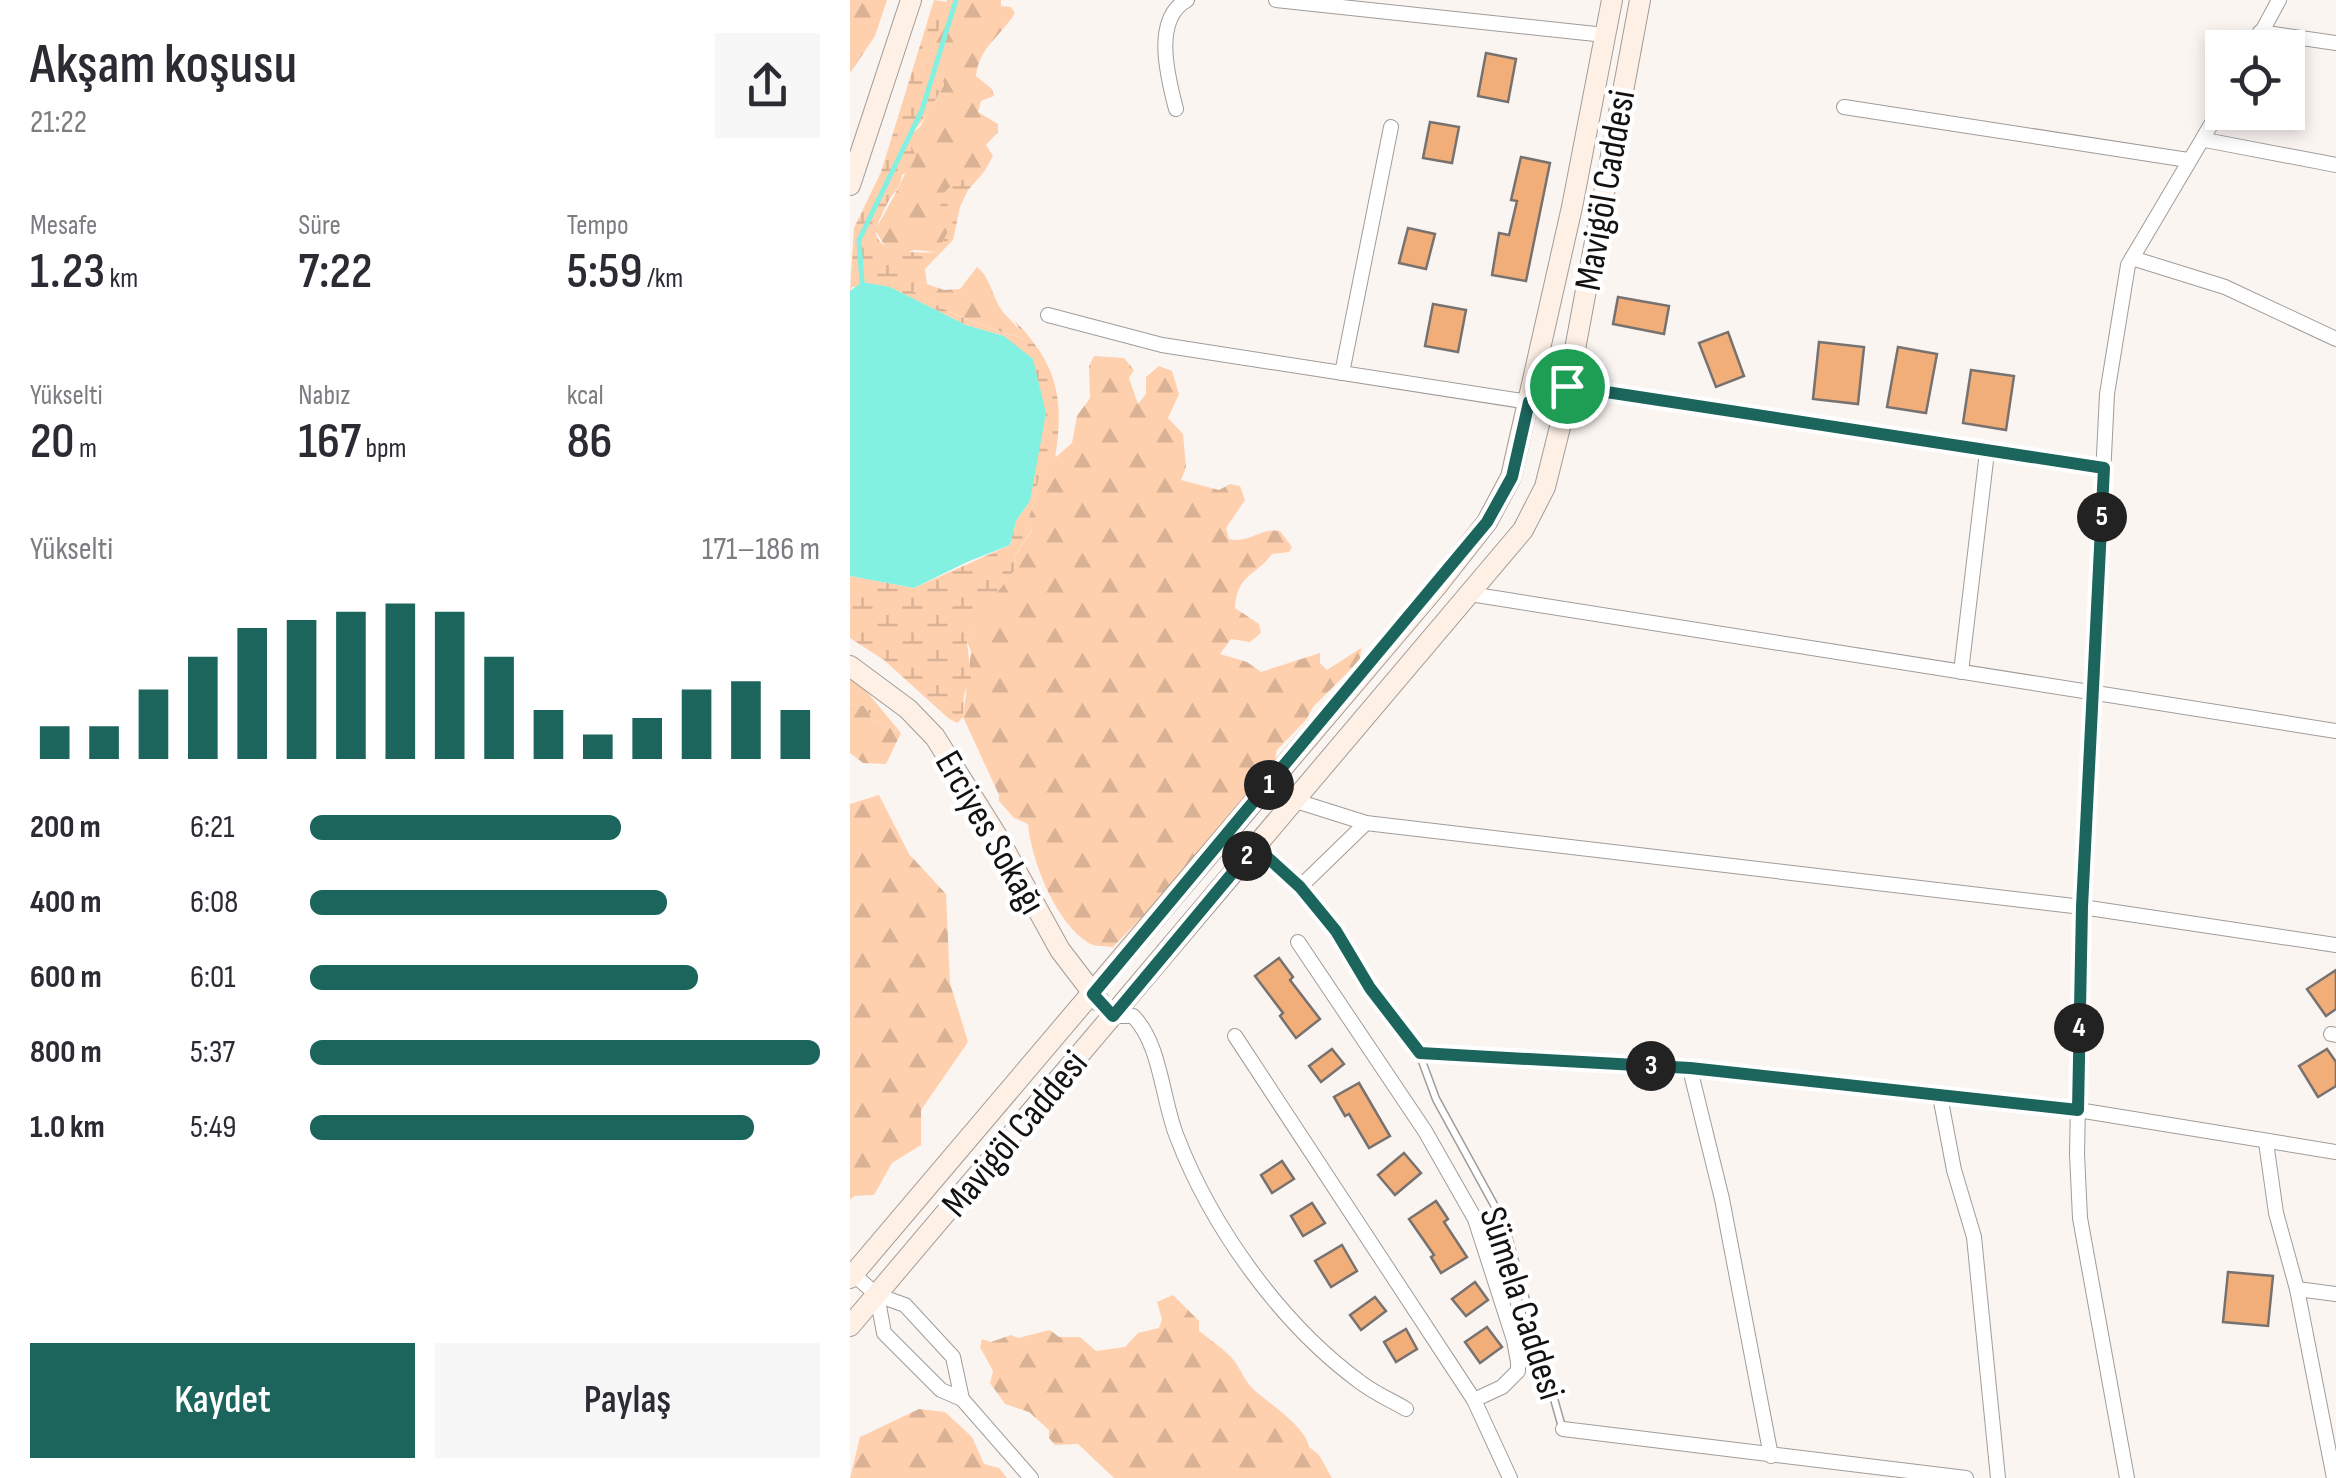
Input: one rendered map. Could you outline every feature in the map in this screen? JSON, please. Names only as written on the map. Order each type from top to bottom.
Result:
[{"type":"main road","points":[[850,185],[911,0]]},
{"type":"main road","name":"Mavigöl Caddesi","points":[[852,1276],[1487,522],[1512,477],[1572,207],[1612,0]]},
{"type":"main road","name":"Mavigöl Caddesi","points":[[850,1326],[1523,530],[1536,508],[1550,468],[1640,0]]},
{"type":"main road","name":"Erciyes Sokağı","points":[[850,666],[908,709],[935,737],[997,836],[1060,950],[1113,1016]]},
{"type":"street","points":[[1176,109],[1167,76],[1167,39],[1174,10],[1186,0]]},
{"type":"street","points":[[1276,0],[1604,35]]},
{"type":"street","points":[[2261,30],[2279,0]]},
{"type":"street","points":[[2305,39],[2336,43]]},
{"type":"street","points":[[1844,106],[2188,160]]},
{"type":"street","points":[[1342,373],[1391,127]]},
{"type":"street","points":[[2127,1478],[2080,1218],[2078,1110],[2082,907],[2107,394],[2128,265],[2188,160],[2210,130]]},
{"type":"street","points":[[2205,140],[2336,165]]},
{"type":"street","points":[[2132,258],[2225,287],[2336,339]]},
{"type":"street","points":[[1048,315],[1162,345],[1529,402],[1567,386],[2104,468]]},
{"type":"street","points":[[1961,672],[1987,452]]},
{"type":"street","points":[[1470,594],[2336,730]]},
{"type":"street","points":[[1293,800],[1366,822],[2082,907],[2336,945]]},
{"type":"street","points":[[1300,887],[1366,822]]},
{"type":"street","points":[[1298,942],[1425,1130],[1475,1219],[1514,1340],[1518,1371],[1502,1387],[1474,1400]]},
{"type":"street","points":[[1113,1016],[1133,1016],[1148,1030],[1176,1138],[1210,1204],[1281,1310],[1361,1383],[1406,1409]]},
{"type":"street","points":[[1235,1036],[1474,1400],[1510,1478]]},
{"type":"street","points":[[1420,1053],[1690,1068],[2078,1110],[2336,1152]]},
{"type":"street","points":[[1690,1068],[1722,1199],[1771,1456]]},
{"type":"street","points":[[1940,1096],[1954,1170],[1974,1237],[1998,1478]]},
{"type":"street","points":[[2266,1142],[2276,1213],[2298,1289],[2334,1478]]},
{"type":"street","points":[[852,1276],[877,1294],[905,1305],[953,1356],[962,1400]]},
{"type":"street","points":[[2298,1289],[2336,1294]]},
{"type":"street","points":[[877,1294],[884,1333],[941,1390],[962,1400],[1031,1478]]},
{"type":"street","points":[[922,1372],[928,1357],[946,1349]]},
{"type":"street","name":"Sümela Caddesi","points":[[1563,1429],[1966,1478]]},
{"type":"lane","name":"Sümela Caddesi","points":[[1255,846],[1300,887],[1336,931],[1370,988],[1420,1053],[1436,1099],[1504,1223],[1563,1429]]},
{"type":"green space","points":[[850,0],[887,0],[875,36],[850,73]]},
{"type":"green space","points":[[934,0],[947,2],[926,63],[944,85],[907,137],[916,156],[881,217],[876,231],[878,239],[883,245],[901,251],[937,252],[947,234],[948,225],[941,221],[938,211],[944,194],[956,183],[984,172],[968,190],[960,207],[953,240],[925,269],[927,284],[921,282],[913,291],[967,320],[1025,339],[1014,320],[1049,367],[1059,417],[1055,458],[1053,453],[1043,467],[1027,521],[1032,529],[1016,554],[1014,571],[967,641],[971,678],[964,694],[963,717],[957,723],[884,660],[850,638],[850,576],[914,588],[1010,545],[1016,521],[1030,501],[1004,336],[966,325],[890,287],[852,287],[850,291],[854,228],[881,172]]},
{"type":"green space","points":[[947,0],[1001,0],[1001,6],[1011,7],[1015,13],[986,49],[976,76],[992,89],[994,96],[981,101],[978,112],[998,124],[998,132],[986,145],[993,156],[984,172],[959,183],[947,234],[937,252],[914,250],[902,254],[885,246],[875,230],[911,159],[907,137],[920,127],[944,85],[926,63]]},
{"type":"green space","points":[[977,267],[1000,307],[1026,339],[967,320],[913,291],[921,282],[944,290],[960,289]]},
{"type":"green space","points":[[1094,356],[1124,358],[1134,370],[1129,378],[1138,404],[1146,394],[1146,377],[1159,366],[1172,371],[1179,394],[1168,418],[1183,434],[1186,467],[1181,480],[1219,490],[1230,484],[1240,486],[1245,500],[1226,528],[1229,539],[1280,531],[1292,547],[1289,552],[1272,554],[1239,588],[1235,608],[1259,624],[1261,633],[1250,642],[1231,639],[1220,654],[1247,662],[1261,672],[1320,653],[1320,663],[1327,670],[1361,648],[1360,660],[1277,750],[1275,760],[1208,848],[1163,892],[1156,909],[1141,918],[1113,947],[1089,943],[1056,906],[1034,855],[1028,824],[1014,818],[999,801],[963,717],[971,652],[967,641],[988,603],[1014,571],[1016,554],[1032,530],[1027,521],[1047,459],[1053,453],[1056,457],[1072,443],[1077,416],[1090,398],[1089,366]]},
{"type":"green space","points":[[850,679],[862,686],[901,733],[873,720],[864,706],[850,704]]},
{"type":"green space","points":[[850,704],[864,706],[873,720],[901,733],[886,764],[863,763],[850,753]]},
{"type":"green space","points":[[879,795],[909,854],[946,894],[950,983],[968,1042],[921,1110],[921,1145],[892,1163],[874,1195],[854,1196],[850,1200],[850,804]]},
{"type":"green space","points":[[1173,1295],[1199,1321],[1199,1331],[1223,1350],[1251,1386],[1301,1431],[1332,1478],[1114,1478],[1078,1444],[1055,1445],[1049,1430],[1029,1412],[1005,1404],[990,1383],[993,1371],[980,1347],[982,1339],[991,1342],[1050,1330],[1059,1337],[1080,1337],[1096,1351],[1125,1347],[1138,1333],[1159,1328],[1162,1319],[1157,1302]]},
{"type":"green space","points":[[919,1409],[945,1412],[972,1437],[984,1464],[999,1468],[1007,1478],[850,1478],[860,1437]]},
{"type":"water","points":[[862,282],[890,287],[966,325],[1004,336],[1033,359],[1046,413],[1030,501],[1016,521],[1010,545],[914,588],[850,576],[850,291]]},
{"type":"building","points":[[1486,53],[1516,59],[1508,102],[1478,96]]},
{"type":"building","points":[[1430,122],[1459,127],[1452,163],[1423,158]]},
{"type":"building","points":[[1521,157],[1550,163],[1526,281],[1492,275],[1499,233],[1509,235],[1517,201],[1511,200]]},
{"type":"building","points":[[1408,228],[1435,234],[1426,269],[1399,263]]},
{"type":"building","points":[[1618,297],[1669,306],[1664,334],[1613,324]]},
{"type":"building","points":[[1433,304],[1466,310],[1458,352],[1425,346]]},
{"type":"building","points":[[1728,332],[1744,376],[1716,387],[1699,343]]},
{"type":"building","points":[[1819,342],[1864,347],[1858,404],[1813,399]]},
{"type":"building","points":[[1898,347],[1937,354],[1926,413],[1887,407]]},
{"type":"building","points":[[1971,370],[2014,376],[2006,430],[1963,423]]},
{"type":"building","points":[[1279,958],[1293,977],[1290,980],[1320,1019],[1296,1038],[1255,976]]},
{"type":"building","points":[[2336,970],[2336,1009],[2326,1016],[2307,989]]},
{"type":"building","points":[[1332,1049],[1344,1064],[1321,1082],[1309,1066]]},
{"type":"building","points":[[2327,1049],[2336,1062],[2336,1086],[2318,1097],[2299,1066]]},
{"type":"building","points":[[1359,1083],[1390,1136],[1369,1148],[1334,1097]]},
{"type":"building","points":[[1404,1153],[1421,1173],[1395,1195],[1378,1175]]},
{"type":"building","points":[[1282,1161],[1294,1179],[1272,1193],[1261,1175]]},
{"type":"building","points":[[1436,1201],[1448,1219],[1444,1222],[1467,1257],[1441,1273],[1431,1257],[1434,1255],[1409,1219]]},
{"type":"building","points":[[1312,1203],[1325,1223],[1303,1236],[1291,1216]]},
{"type":"building","points":[[1342,1245],[1357,1271],[1331,1287],[1315,1261]]},
{"type":"building","points":[[2228,1272],[2273,1276],[2268,1326],[2223,1322]]},
{"type":"building","points":[[1475,1282],[1488,1300],[1466,1316],[1452,1299]]},
{"type":"building","points":[[1375,1297],[1386,1311],[1361,1330],[1350,1315]]},
{"type":"building","points":[[1487,1327],[1502,1347],[1480,1363],[1465,1342]]},
{"type":"building","points":[[1406,1329],[1417,1349],[1396,1362],[1384,1342]]},
{"type":"waterway","points":[[862,282],[859,240],[922,110],[956,0]]},
{"type":"route","points":[[1567,386],[2104,468],[2082,907],[2078,1110],[1690,1068],[1420,1053],[1370,988],[1336,931],[1300,887],[1255,846],[1113,1016],[1093,994],[1487,522],[1512,477],[1529,402],[1567,386]]}]
